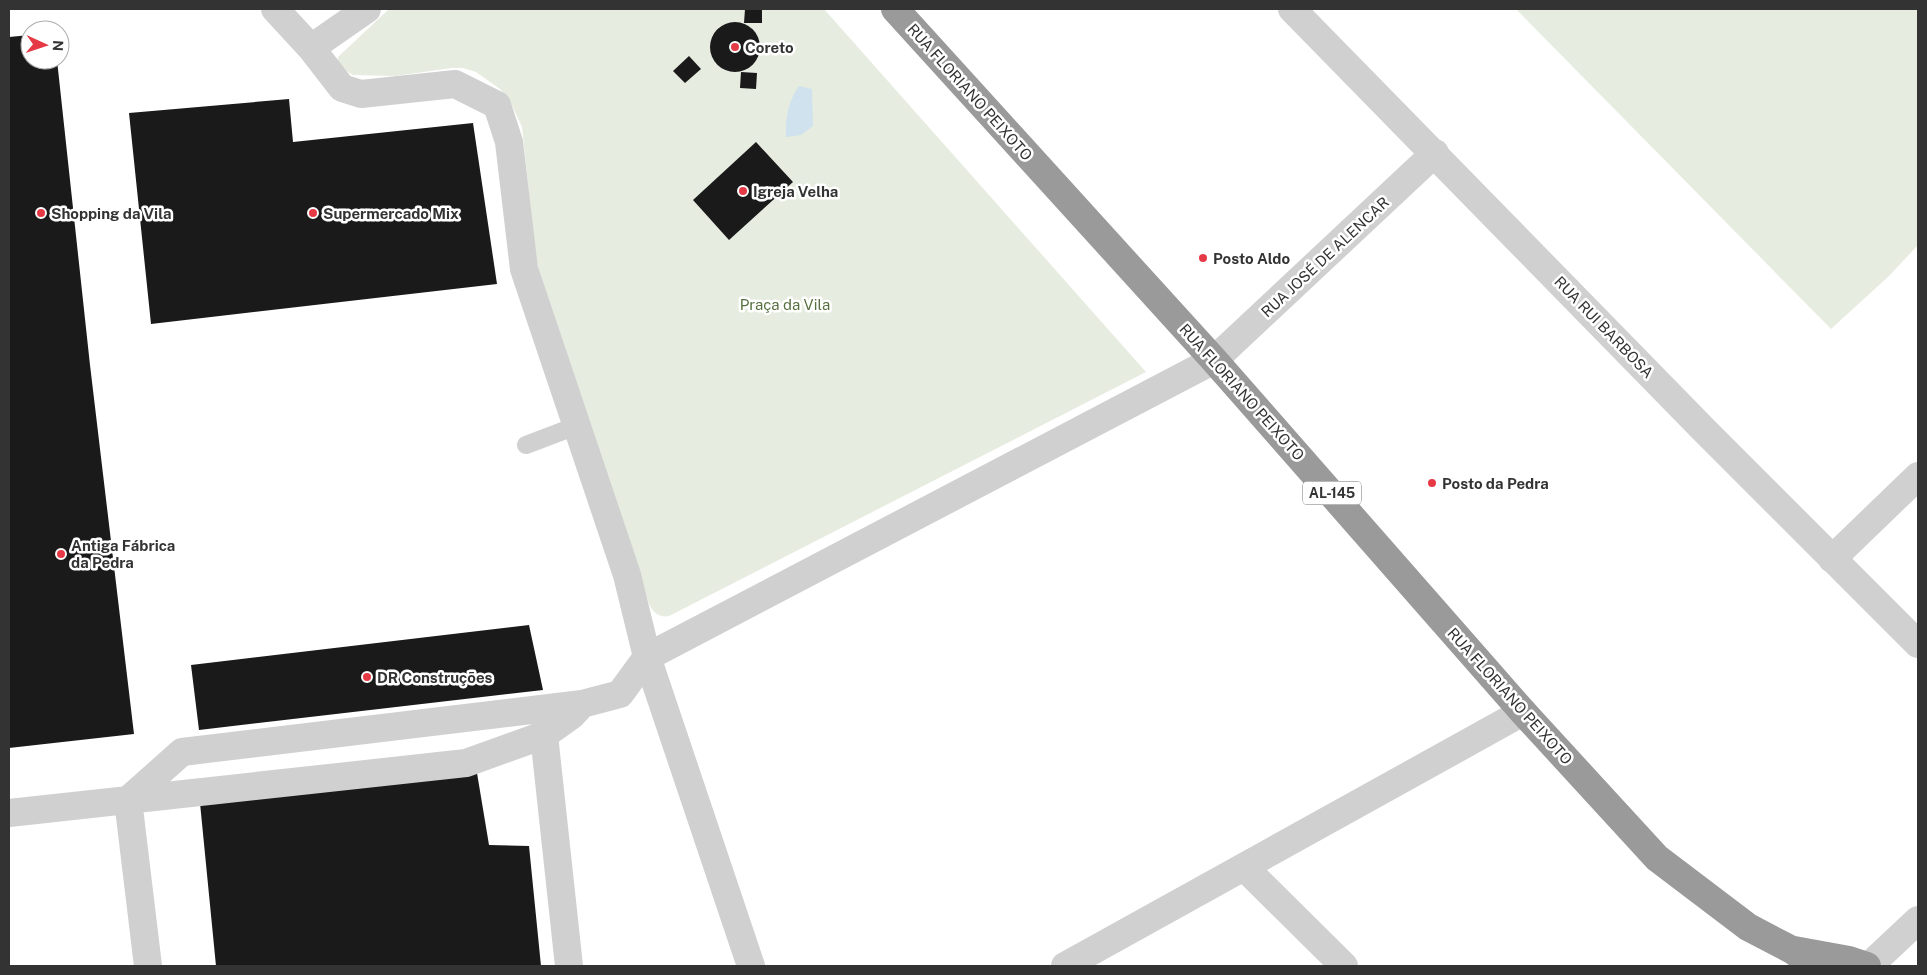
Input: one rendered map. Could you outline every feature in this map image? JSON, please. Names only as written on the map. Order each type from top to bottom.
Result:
[{"type":"highway","name":"RUA FLORIANO PEIXOTO","points":[[894,9],[1214,360],[1523,712],[1658,858],[1748,927],[1792,950]]},
{"type":"highway","name":"AL-145","points":[[1792,950],[1815,966]]},
{"type":"highway","name":"AL-145","points":[[1792,950],[1849,960],[1868,966]]},
{"type":"street","points":[[275,9],[311,48],[342,88],[361,94],[455,84],[497,105],[509,142],[524,269],[627,575],[647,657],[751,966]]},
{"type":"street","points":[[311,48],[367,9]]},
{"type":"street","name":"RUA RUI BARBOSA","points":[[1292,9],[1832,559],[1918,644]]},
{"type":"street","name":"RUA JOSÉ DE ALENCAR","points":[[647,657],[1214,360],[1435,153]]},
{"type":"street","points":[[1832,559],[1918,476]]},
{"type":"street","points":[[128,800],[182,752],[582,704],[620,694],[647,657]]},
{"type":"street","points":[[9,813],[466,763],[544,735],[572,716],[582,704]]},
{"type":"street","points":[[1065,966],[1523,712]]},
{"type":"street","points":[[544,735],[570,966]]},
{"type":"street","points":[[128,800],[148,966]]},
{"type":"street","points":[[1244,867],[1344,966]]},
{"type":"street","points":[[1868,966],[1918,920]]},
{"type":"lane","points":[[526,444],[576,426]]},
{"type":"green space","name":"Praça da Vila","points":[[389,9],[824,9],[1146,372],[669,616],[660,615],[649,604],[547,298],[536,259],[522,127],[510,101],[500,89],[476,72],[463,68],[452,68],[395,76],[353,75],[343,69],[337,61],[338,57]]},
{"type":"green space","points":[[1516,9],[1918,9],[1918,245],[1889,276],[1831,329]]},
{"type":"water","points":[[799,86],[812,89],[813,126],[801,135],[786,137],[788,110]]},
{"type":"building","points":[[745,9],[762,9],[762,23],[744,23]]},
{"type":"building","name":"Coreto","points":[[735,22],[744,24],[755,33],[760,47],[758,56],[749,67],[735,72],[726,70],[715,61],[710,47],[712,38],[721,27]]},
{"type":"building","name":"Antiga Fábrica da Pedra","points":[[20,36],[20,70],[58,70],[90,365],[134,734],[9,748],[9,37]]},
{"type":"building","points":[[689,56],[701,69],[685,83],[673,71]]},
{"type":"building","points":[[741,72],[757,73],[756,89],[740,88]]},
{"type":"building","name":"Supermercado Mix","points":[[289,99],[293,142],[473,123],[497,284],[151,324],[129,113]]},
{"type":"building","name":"Igreja Velha","points":[[756,142],[793,182],[729,240],[693,200]]},
{"type":"building","name":"DR Construções","points":[[529,625],[543,690],[199,730],[191,665]]},
{"type":"building","points":[[477,773],[489,845],[529,846],[541,966],[216,966],[200,803]]},
{"type":"place","name":"Coreto","points":[[735,47]]},
{"type":"place","name":"Igreja Velha","points":[[743,191]]},
{"type":"place","name":"Shopping da Vila","points":[[41,213]]},
{"type":"place","name":"Supermercado Mix","points":[[313,213]]},
{"type":"place","name":"Posto Aldo","points":[[1203,258]]},
{"type":"place","name":"Posto da Pedra","points":[[1432,483]]},
{"type":"place","name":"Antiga Fábrica da Pedra","points":[[61,554]]},
{"type":"place","name":"DR Construções","points":[[367,677]]}]
